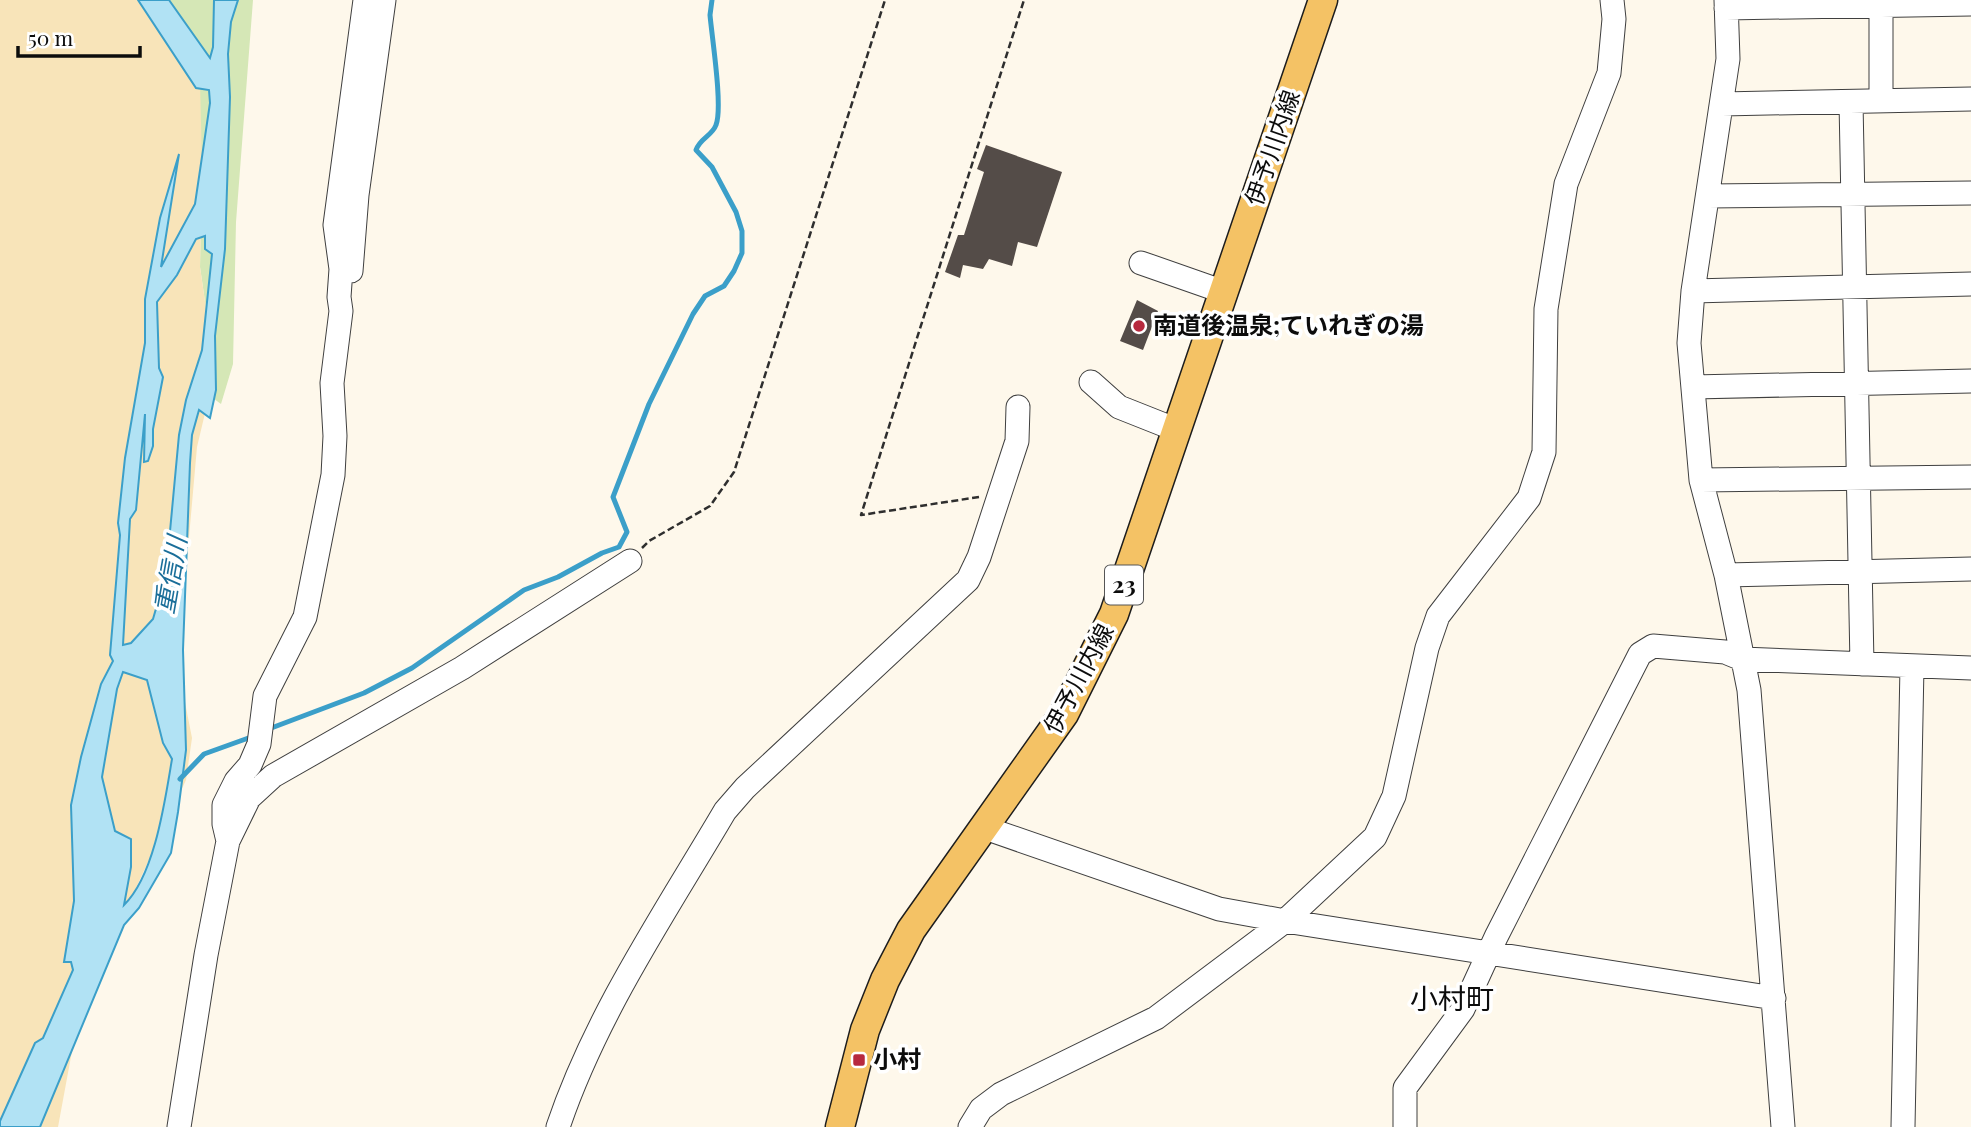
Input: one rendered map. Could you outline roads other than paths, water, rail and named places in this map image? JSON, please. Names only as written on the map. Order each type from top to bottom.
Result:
[{"type":"main road","name":"伊予川内線","points":[[840,1127],[865,1030],[885,980],[911,930],[1064,714],[1114,614],[1323,0]]},
{"type":"street","points":[[341,311],[341,269],[335,225],[365,0]]},
{"type":"street","points":[[228,841],[224,805],[236,780],[250,765],[259,744],[265,696],[305,617],[333,475],[335,436],[332,383],[341,311],[350,284],[357,195],[384,0]]},
{"type":"street","points":[[970,1127],[981,1109],[1001,1094],[1156,1018],[1284,921],[1375,837],[1394,796],[1427,648],[1438,616],[1529,498],[1544,452],[1546,309],[1566,184],[1609,73],[1614,19],[1612,0]]},
{"type":"street","points":[[1783,1127],[1749,690],[1726,575],[1701,480],[1689,343],[1693,291],[1728,59],[1726,4],[1971,4]]},
{"type":"street","points":[[1881,5],[1881,101]]},
{"type":"street","points":[[1722,104],[1971,99]]},
{"type":"street","points":[[1851,102],[1862,664]]},
{"type":"street","points":[[1708,196],[1971,193]]},
{"type":"street","points":[[1141,263],[1224,292]]},
{"type":"street","points":[[1693,291],[1971,284]]},
{"type":"street","points":[[1693,387],[1971,381]]},
{"type":"street","points":[[1091,382],[1119,407],[1177,430]]},
{"type":"street","points":[[558,1127],[579,1069],[608,1010],[725,811],[745,788],[968,580],[979,557],[1017,441],[1018,407]]},
{"type":"street","points":[[1701,480],[1971,477]]},
{"type":"street","points":[[179,1127],[206,955],[228,841],[249,798],[273,776],[462,668],[630,561]]},
{"type":"street","points":[[1726,575],[1971,569]]},
{"type":"street","points":[[1405,1127],[1405,1088],[1463,1009],[1640,654],[1653,646],[1725,652],[1742,659],[1971,668]]},
{"type":"street","points":[[1903,1127],[1912,666]]},
{"type":"street","points":[[985,828],[1219,909],[1774,998]]},
{"type":"water","name":"重信川","points":[[138,0],[169,0],[210,58],[213,47],[214,0],[238,0],[231,22],[228,54],[230,97],[225,249],[215,336],[216,390],[210,418],[199,410],[192,435],[183,650],[186,750],[171,853],[139,908],[124,925],[40,1127],[0,1127],[0,1121],[35,1043],[43,1038],[73,970],[71,962],[64,962],[74,901],[71,805],[101,684],[113,661],[110,655],[120,535],[118,523],[125,458],[145,343],[145,299],[160,218],[179,154],[161,267],[195,204],[210,103],[209,90],[196,88]],"holes":[[[205,236],[205,249],[212,254],[202,350],[186,400],[179,435],[166,574],[153,619],[131,643],[123,645],[130,519],[136,510],[145,414],[144,462],[148,461],[153,446],[153,429],[163,377],[159,368],[157,302],[177,275],[196,239]],[[123,672],[147,680],[163,743],[172,759],[151,856],[135,892],[124,905],[131,867],[131,839],[115,831],[102,777],[117,689]]]},
{"type":"waterway","points":[[266,730],[364,693],[412,668],[524,590],[558,577],[602,553],[619,547],[627,532],[613,497],[649,404],[693,314],[705,296],[724,286],[742,253],[742,231],[736,212],[712,167],[696,150],[714,129],[718,116],[718,88],[710,15],[712,0]]},
{"type":"waterway","points":[[180,779],[204,754],[254,736]]},
{"type":"place","name":"南道後温泉;ていれぎの湯","points":[[1139,326]]},
{"type":"place","name":"小村","points":[[859,1060]]},
{"type":"district","name":"小村町","points":[[1452,999]]}]
